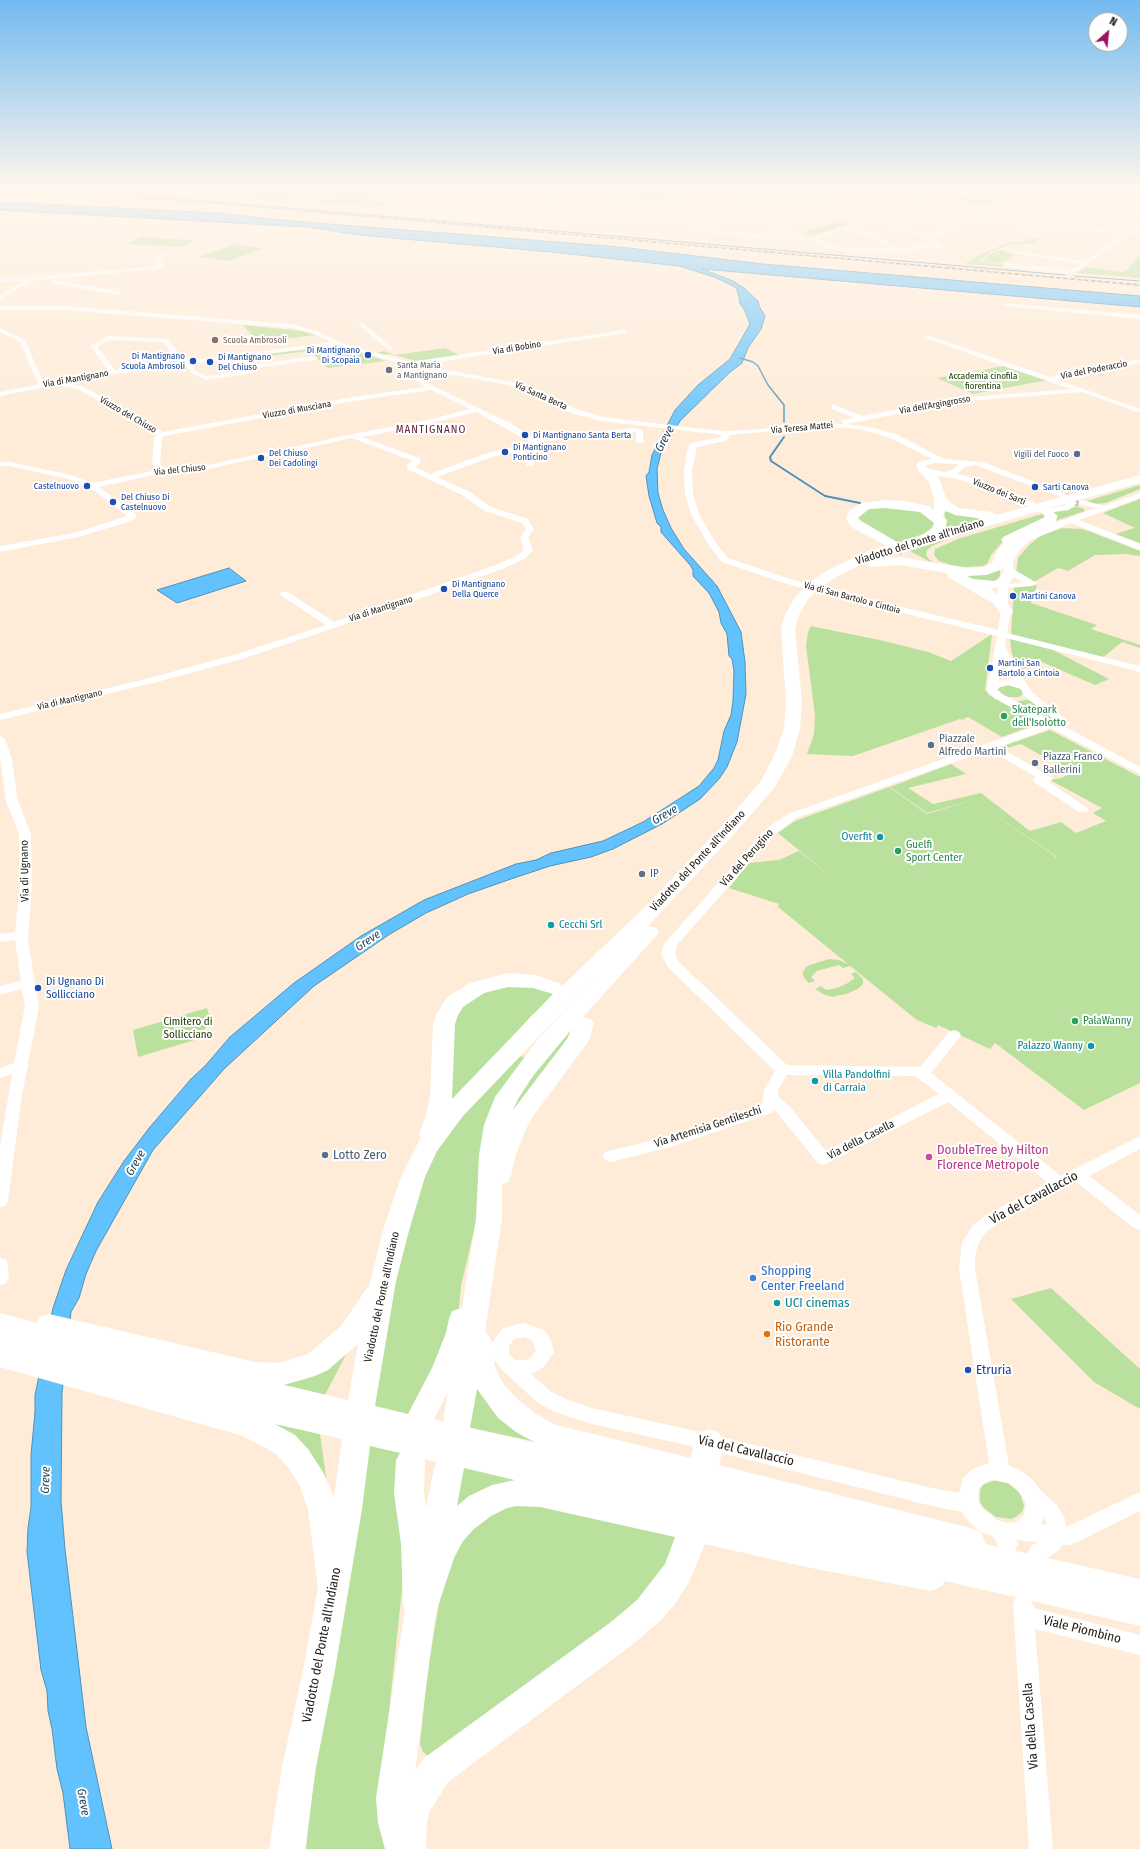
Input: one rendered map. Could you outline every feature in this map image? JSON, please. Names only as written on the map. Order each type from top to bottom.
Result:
[{"type":"highway","points":[[904,547],[938,530],[941,525],[941,476],[925,467]]},
{"type":"highway","name":"Viadotto del Ponte all'Indiano","points":[[1076,499],[1140,479]]},
{"type":"highway","name":"Viadotto del Ponte all'Indiano","points":[[422,1414],[445,1371],[460,1333],[477,1223],[496,1125],[505,1103],[534,1059],[577,1009],[738,835],[770,797],[784,776],[797,748],[804,719],[797,643],[798,625],[807,604],[817,589],[843,567],[904,547],[1021,513],[1140,483]]},
{"type":"highway","points":[[940,499],[947,506],[965,514],[990,516],[1021,513]]},
{"type":"highway","points":[[941,520],[924,509],[899,504],[869,506],[854,513],[852,518],[856,524],[944,567],[998,600],[1005,613]]},
{"type":"highway","points":[[1021,513],[934,547],[929,554],[944,567],[970,569],[989,565],[1005,542],[1020,533],[1051,519],[1052,516],[1046,511]]},
{"type":"highway","points":[[965,580],[982,585],[994,585],[1004,582],[1007,574],[1004,551],[1020,533]]},
{"type":"highway","name":"Viadotto del Ponte all'Indiano","points":[[361,1405],[383,1281],[397,1227],[413,1177],[427,1147],[456,1110],[562,998],[650,913],[733,825],[769,783],[780,764],[788,744],[793,718],[794,702],[788,644],[789,622],[798,602],[817,589],[859,565],[904,547]]},
{"type":"highway","points":[[842,574],[883,561],[900,561],[972,572],[996,568],[1007,574]]},
{"type":"highway","points":[[917,563],[985,598],[1005,613]]},
{"type":"highway","points":[[427,1147],[438,1115],[441,1096],[444,1024],[447,1015],[455,1002],[477,988],[508,980],[535,982],[552,988]]},
{"type":"highway","points":[[489,1219],[503,1158],[512,1134],[525,1110],[577,1042],[580,1037],[583,1024]]},
{"type":"highway","name":"Viadotto del Ponte all'Indiano","points":[[457,1425],[489,1219],[491,1155]]},
{"type":"highway","points":[[480,1280],[478,1349],[480,1363],[487,1382],[502,1402],[526,1423],[541,1432],[564,1441],[946,1535],[1136,1599]]},
{"type":"highway","points":[[0,1313],[255,1374],[279,1375],[305,1368],[318,1362],[330,1353],[351,1334],[368,1310],[383,1281]]},
{"type":"highway","points":[[0,1324],[99,1352],[220,1382],[1136,1599]]},
{"type":"highway","points":[[0,1341],[218,1398],[1076,1597]]},
{"type":"highway","points":[[0,1356],[250,1425],[285,1444],[298,1458],[314,1481],[326,1527],[333,1587]]},
{"type":"highway","name":"Viadotto del Ponte all'Indiano","points":[[286,1849],[299,1767],[319,1670],[347,1509],[356,1440]]},
{"type":"highway","points":[[411,1460],[409,1493],[416,1544],[420,1614]]},
{"type":"highway","points":[[402,1849],[396,1823],[394,1798],[420,1614],[449,1468]]},
{"type":"highway","points":[[420,1614],[446,1541],[463,1519],[480,1506],[503,1495],[516,1493],[540,1494],[852,1562],[944,1578],[1076,1597],[1136,1599]]},
{"type":"highway","points":[[408,1849],[410,1820],[416,1801],[436,1770],[551,1684],[622,1634],[648,1611],[663,1594],[677,1574],[689,1545],[691,1536]]},
{"type":"street","points":[[0,279],[34,279],[95,273]]},
{"type":"street","points":[[0,297],[34,279],[118,293]]},
{"type":"street","points":[[1006,304],[1140,317]]},
{"type":"street","points":[[0,308],[58,308],[277,324],[307,330],[338,343]]},
{"type":"street","points":[[361,324],[391,349]]},
{"type":"street","points":[[0,330],[23,341],[41,383],[39,386],[0,394]]},
{"type":"street","name":"Via di Bobino","points":[[412,365],[624,332]]},
{"type":"street","name":"Via dell'Argingrosso","points":[[927,337],[1140,411]]},
{"type":"street","name":"Via di Mantignano","points":[[114,373],[93,346],[109,338],[165,340],[195,373],[206,378],[254,372],[249,367]]},
{"type":"street","name":"Via di Mantignano","points":[[39,386],[114,373],[338,343],[412,365]]},
{"type":"street","points":[[238,356],[249,367],[315,358]]},
{"type":"street","name":"Via del Poderaccio","points":[[1048,379],[1140,361]]},
{"type":"street","points":[[412,365],[408,371],[432,388],[537,442]]},
{"type":"street","name":"Via Santa Berta","points":[[412,365],[506,382],[528,390],[579,413],[619,422],[648,425]]},
{"type":"street","name":"Viuzzo del Chiuso","points":[[55,384],[80,387],[114,405],[162,434],[158,438],[156,463],[162,470]]},
{"type":"street","name":"Viuzzo di Musciana","points":[[162,434],[353,399],[432,388]]},
{"type":"street","name":"Via dell'Argingrosso","points":[[844,425],[845,422],[860,418],[956,400],[1082,390]]},
{"type":"street","points":[[835,407],[860,418]]},
{"type":"street","name":"Via del Chiuso","points":[[91,486],[162,470],[194,470],[353,436],[428,422],[477,410]]},
{"type":"street","points":[[596,433],[619,422]]},
{"type":"street","name":"Via Teresa Mattei","points":[[648,425],[727,433],[818,425],[844,425],[888,434],[943,462],[953,464],[958,469]]},
{"type":"street","points":[[353,436],[416,460],[417,462],[410,467],[430,477],[490,455],[534,445],[537,442],[596,433],[635,430],[640,432],[639,441],[641,441]]},
{"type":"street","name":"Via di San Bartolo a Cintoia","points":[[727,433],[724,438],[695,444],[691,451],[688,471],[689,494],[695,514],[705,532],[725,560],[786,581],[1140,669]]},
{"type":"street","points":[[521,448],[530,464]]},
{"type":"street","points":[[920,450],[924,458],[925,467]]},
{"type":"street","name":"Viuzzo dei Sarti","points":[[925,467],[943,462],[975,463],[993,468],[1076,499],[1099,510]]},
{"type":"street","name":"Viuzzo dei Sarti","points":[[975,463],[963,465],[958,469],[964,478],[1021,513]]},
{"type":"street","points":[[0,464],[34,468],[71,477],[91,486],[132,515],[132,517],[75,535],[0,549]]},
{"type":"street","points":[[941,476],[958,469]]},
{"type":"street","name":"Viuzzo dei Sarti","points":[[941,476],[964,478]]},
{"type":"street","name":"Via di Mantignano","points":[[0,717],[184,672],[241,656],[385,608],[493,569],[515,560],[527,553],[529,550],[524,538],[530,529],[525,522],[488,509],[465,493],[430,477]]},
{"type":"street","points":[[1139,765],[1052,724],[1001,697],[992,690],[1005,613],[1010,606],[1007,574],[1010,559],[1018,545],[1032,535],[1050,527],[1140,495]]},
{"type":"street","points":[[1046,511],[1066,508],[1076,499]]},
{"type":"street","points":[[1085,515],[1085,522],[1093,529]]},
{"type":"street","points":[[1070,520],[1140,547]]},
{"type":"street","points":[[1050,527],[1070,526],[1093,529]]},
{"type":"street","points":[[285,594],[333,625]]},
{"type":"street","points":[[1000,647],[1015,675],[1026,691],[1025,697],[1016,699],[1001,697]]},
{"type":"street","points":[[993,686],[1009,682],[1026,691],[1066,724],[1139,765]]},
{"type":"street","name":"Via del Perugino","points":[[783,1070],[673,964],[668,954],[671,944],[771,831],[784,820],[801,812],[1052,724]]},
{"type":"street","name":"Via di Ugnano","points":[[0,738],[6,759],[12,802],[25,834],[26,885],[22,935],[32,1012],[14,1101],[0,1201]]},
{"type":"street","points":[[990,746],[1047,779],[1038,780],[1084,810]]},
{"type":"street","points":[[0,938],[22,935]]},
{"type":"street","points":[[3,990],[29,983]]},
{"type":"street","points":[[921,1072],[930,1066],[954,1035]]},
{"type":"street","points":[[0,1073],[21,1066]]},
{"type":"street","points":[[783,1070],[911,1070],[921,1072],[1060,1184]]},
{"type":"street","name":"Via Artemisia Gentileschi","points":[[611,1156],[671,1141],[766,1108],[771,1103],[771,1090],[783,1070]]},
{"type":"street","name":"Via della Casella","points":[[771,1097],[785,1111],[824,1159],[950,1095]]},
{"type":"street","name":"Via del Cavallaccio","points":[[1000,1472],[966,1269],[968,1251],[973,1237],[984,1224],[1140,1142]]},
{"type":"street","points":[[1077,1175],[1140,1224]]},
{"type":"street","points":[[0,1266],[0,1278]]},
{"type":"street","name":"Via del Cavallaccio","points":[[530,1375],[542,1358],[545,1352],[545,1346],[538,1335],[524,1330],[509,1333],[500,1344],[500,1356],[509,1366],[530,1375],[544,1396],[576,1411],[706,1455],[969,1504]]},
{"type":"street","points":[[1000,1472],[1020,1480],[1030,1490],[1033,1496],[1036,1508],[1033,1520],[1028,1526],[1021,1530],[1012,1532],[1004,1538],[978,1518],[969,1504],[968,1490],[974,1479],[985,1473],[1000,1472]]},
{"type":"street","points":[[1033,1496],[1045,1505],[1053,1516],[1057,1526],[1056,1536],[1052,1543],[1038,1553]]},
{"type":"street","points":[[1021,1530],[1056,1536],[1070,1536],[1140,1501]]},
{"type":"street","name":"Via della Casella","points":[[1024,1610],[1032,1755],[1041,1849]]},
{"type":"street","name":"Viale Piombino","points":[[1024,1610],[1140,1644]]},
{"type":"green space","points":[[1080,273],[1140,273],[1140,278]]},
{"type":"green space","points":[[243,325],[301,331],[315,335],[258,342]]},
{"type":"green space","points":[[323,347],[332,349],[345,348],[386,361],[328,368],[309,351],[245,359],[244,357]]},
{"type":"green space","points":[[445,348],[461,356],[414,363],[409,362],[413,360],[390,354],[382,355],[376,353],[384,351],[395,355]]},
{"type":"green space","name":"Accademia cinofila fiorentina","points":[[1004,366],[1048,380],[973,394],[937,378]]},
{"type":"green space","points":[[1140,485],[1140,489],[1106,503],[1094,504],[1084,502]]},
{"type":"green space","points":[[1140,499],[1140,543],[1115,534],[1135,528],[1103,513]]},
{"type":"green space","points":[[911,507],[934,517],[936,527],[927,533],[895,543],[863,527],[856,515],[865,508]]},
{"type":"green space","points":[[1076,507],[1083,508],[1085,511],[1055,521],[1058,516],[1053,512]]},
{"type":"green space","points":[[944,511],[990,518],[944,531],[946,524]]},
{"type":"green space","points":[[1045,513],[1046,518],[1018,530],[1005,539],[991,555],[987,564],[983,566],[965,567],[951,565],[939,561],[934,555],[935,549],[958,539]]},
{"type":"green space","points":[[1062,528],[1082,529],[1091,532],[1140,551],[1140,556],[1126,554],[1095,555],[1068,571],[1058,568],[1034,582],[1016,572],[1018,558],[1029,545],[1040,536]]},
{"type":"green space","points":[[947,539],[927,550],[926,554],[928,558],[934,564],[910,551]]},
{"type":"green space","points":[[1000,567],[1000,576],[995,582],[978,582],[960,573]]},
{"type":"green space","points":[[1037,585],[1031,603],[1097,625],[1091,629],[1140,645],[1140,648],[1122,642],[1102,658],[1011,635],[1014,587]]},
{"type":"green space","points":[[811,626],[928,652],[951,661],[992,634],[985,690],[989,695],[1040,723],[1002,737],[968,717],[963,719],[967,721],[960,719],[853,756],[807,754],[814,734],[815,715],[806,646],[808,632]]},
{"type":"green space","points":[[1010,639],[1051,649],[1109,679],[1095,685],[1042,662],[1019,671],[1012,654]]},
{"type":"green space","points":[[1009,685],[1019,688],[1023,692],[1022,695],[1019,697],[1009,697],[997,690],[1000,687]]},
{"type":"green space","points":[[1030,699],[1056,720],[1051,721],[1015,702]]},
{"type":"green space","points":[[1050,730],[1140,777],[1140,1083],[1084,1110],[995,1043],[990,1049],[938,1025],[936,1028],[917,1020],[850,966],[843,968],[839,965],[817,971],[811,977],[815,981],[809,983],[802,973],[806,967],[810,965],[829,959],[839,960],[848,964],[778,907],[779,904],[729,888],[749,863],[779,860],[799,851],[838,882],[778,833],[795,821],[889,787],[927,814],[973,800],[927,813],[890,787],[951,764],[966,774],[908,788],[933,804],[981,793],[1030,831],[1061,822],[1076,833],[1106,821],[1093,813],[1102,808],[1050,780],[1061,778],[1072,773],[1021,744],[1004,749],[1000,747]],"holes":[[[973,800],[1057,857],[1052,859],[1056,857]]]},
{"type":"green space","points":[[856,972],[863,979],[863,984],[858,989],[846,994],[832,997],[815,989],[821,986],[826,990],[837,988],[855,978],[851,974]]},
{"type":"green space","points":[[514,984],[543,989],[556,995],[531,1016],[444,1116],[452,1027],[459,1007],[479,993]]},
{"type":"green space","name":"Cimitero di Sollicciano","points":[[207,1008],[212,1025],[207,1026],[198,1039],[138,1057],[133,1030]]},
{"type":"green space","points":[[574,1022],[573,1036],[515,1113],[509,1112],[521,1090]]},
{"type":"green space","points":[[513,1056],[528,1057],[487,1175],[461,1286],[458,1317],[414,1417],[407,1543],[385,1749],[392,1849],[306,1849],[322,1706],[360,1470],[406,1227],[436,1146]]},
{"type":"green space","points":[[1051,1288],[1140,1369],[1140,1409],[1094,1382],[1011,1299]]},
{"type":"green space","points":[[352,1343],[325,1395],[263,1380]]},
{"type":"green space","points":[[472,1372],[546,1444],[463,1426]]},
{"type":"green space","points":[[253,1418],[320,1434],[329,1498]]},
{"type":"green space","points":[[455,1465],[527,1483],[445,1525]]},
{"type":"green space","points":[[995,1480],[1009,1483],[1020,1493],[1024,1506],[1022,1512],[1017,1516],[1011,1519],[996,1517],[984,1508],[980,1502],[980,1490],[983,1485]]},
{"type":"green space","points":[[533,1502],[680,1532],[670,1566],[645,1600],[428,1756],[423,1752],[420,1744],[428,1667],[447,1558],[492,1508]]},
{"type":"water","name":"Greve","points":[[702,273],[713,273],[733,281],[744,288],[758,301],[759,306],[765,316],[761,329],[748,348],[742,363],[729,373],[680,421],[661,453],[657,469],[658,493],[663,510],[671,528],[684,549],[717,586],[741,632],[745,662],[746,694],[737,742],[727,767],[719,779],[700,799],[662,824],[613,849],[591,857],[550,866],[511,879],[468,894],[426,913],[390,934],[314,986],[224,1069],[153,1150],[96,1251],[86,1274],[79,1298],[71,1312],[62,1393],[61,1501],[65,1549],[86,1727],[112,1849],[70,1849],[63,1793],[57,1769],[48,1711],[47,1691],[41,1670],[27,1552],[31,1507],[31,1455],[35,1395],[53,1308],[66,1270],[98,1202],[124,1161],[150,1127],[191,1079],[205,1066],[230,1037],[294,983],[361,936],[424,900],[516,864],[536,860],[551,853],[603,841],[643,822],[699,786],[714,768],[718,760],[724,731],[731,715],[733,701],[734,671],[732,659],[729,656],[727,634],[721,623],[719,612],[709,593],[693,576],[693,570],[690,565],[661,532],[661,527],[657,523],[649,496],[646,476],[649,472],[652,455],[675,410],[698,385],[730,359],[750,324],[744,309],[739,302],[740,301],[735,287]]},
{"type":"water","points":[[751,273],[872,273],[1140,296],[1140,307]]},
{"type":"water","points":[[229,568],[246,581],[177,603],[157,590]]},
{"type":"waterway","points":[[1045,273],[1065,275]]},
{"type":"waterway","points":[[1074,276],[1140,281]]},
{"type":"waterway","points":[[740,358],[753,362],[758,366],[768,385],[784,405],[784,422]]},
{"type":"waterway","points":[[784,437],[770,457],[771,461],[825,496],[860,503]]},
{"type":"tunnel","points":[[1065,497],[1079,503]]},
{"type":"tunnel","points":[[893,544],[908,552]]},
{"type":"railway","points":[[1008,273],[1140,285]]},
{"type":"place","name":"Scuola Ambrosoli","points":[[215,340]]},
{"type":"place","name":"Di Mantignano Di Scopaia","points":[[368,355]]},
{"type":"place","name":"Di Mantignano Scuola Ambrosoli","points":[[193,361]]},
{"type":"place","name":"Di Mantignano Del Chiuso","points":[[210,362]]},
{"type":"place","name":"Santa Maria a Mantignano","points":[[389,370]]},
{"type":"place","name":"Di Mantignano Santa Berta","points":[[525,435]]},
{"type":"place","name":"Di Mantignano Ponticino","points":[[505,452]]},
{"type":"place","name":"Vigili del Fuoco","points":[[1077,454]]},
{"type":"place","name":"Del Chiuso Dei Cadolingi","points":[[261,458]]},
{"type":"place","name":"Castelnuovo","points":[[87,486]]},
{"type":"place","name":"Sarti Canova","points":[[1035,487]]},
{"type":"place","name":"Del Chiuso Di Castelnuovo","points":[[113,502]]},
{"type":"place","name":"Di Mantignano Della Querce","points":[[444,589]]},
{"type":"place","name":"Martini Canova","points":[[1013,596]]},
{"type":"place","name":"Martini San Bartolo a Cintoia","points":[[990,668]]},
{"type":"place","name":"Skatepark dell'Isolotto","points":[[1004,716]]},
{"type":"place","name":"Piazzale Alfredo Martini","points":[[931,745]]},
{"type":"place","name":"Piazza Franco Ballerini","points":[[1035,763]]},
{"type":"place","name":"Overfit","points":[[880,837]]},
{"type":"place","name":"Guelfi Sport Center","points":[[898,851]]},
{"type":"place","name":"IP","points":[[642,874]]},
{"type":"place","name":"Cecchi Srl","points":[[551,925]]},
{"type":"place","name":"Di Ugnano Di Sollicciano","points":[[38,988]]},
{"type":"place","name":"PalaWanny","points":[[1075,1021]]},
{"type":"place","name":"Palazzo Wanny","points":[[1091,1046]]},
{"type":"place","name":"Villa Pandolfini di Carraia","points":[[815,1081]]},
{"type":"place","name":"Lotto Zero","points":[[325,1155]]},
{"type":"place","name":"DoubleTree by Hilton Florence Metropole","points":[[929,1157]]},
{"type":"place","name":"Shopping Center Freeland","points":[[753,1278]]},
{"type":"place","name":"UCI cinemas","points":[[777,1303]]},
{"type":"place","name":"Rio Grande Ristorante","points":[[767,1334]]},
{"type":"place","name":"Etruria","points":[[968,1370]]},
{"type":"district","name":"MANTIGNANO","points":[[431,430]]}]
